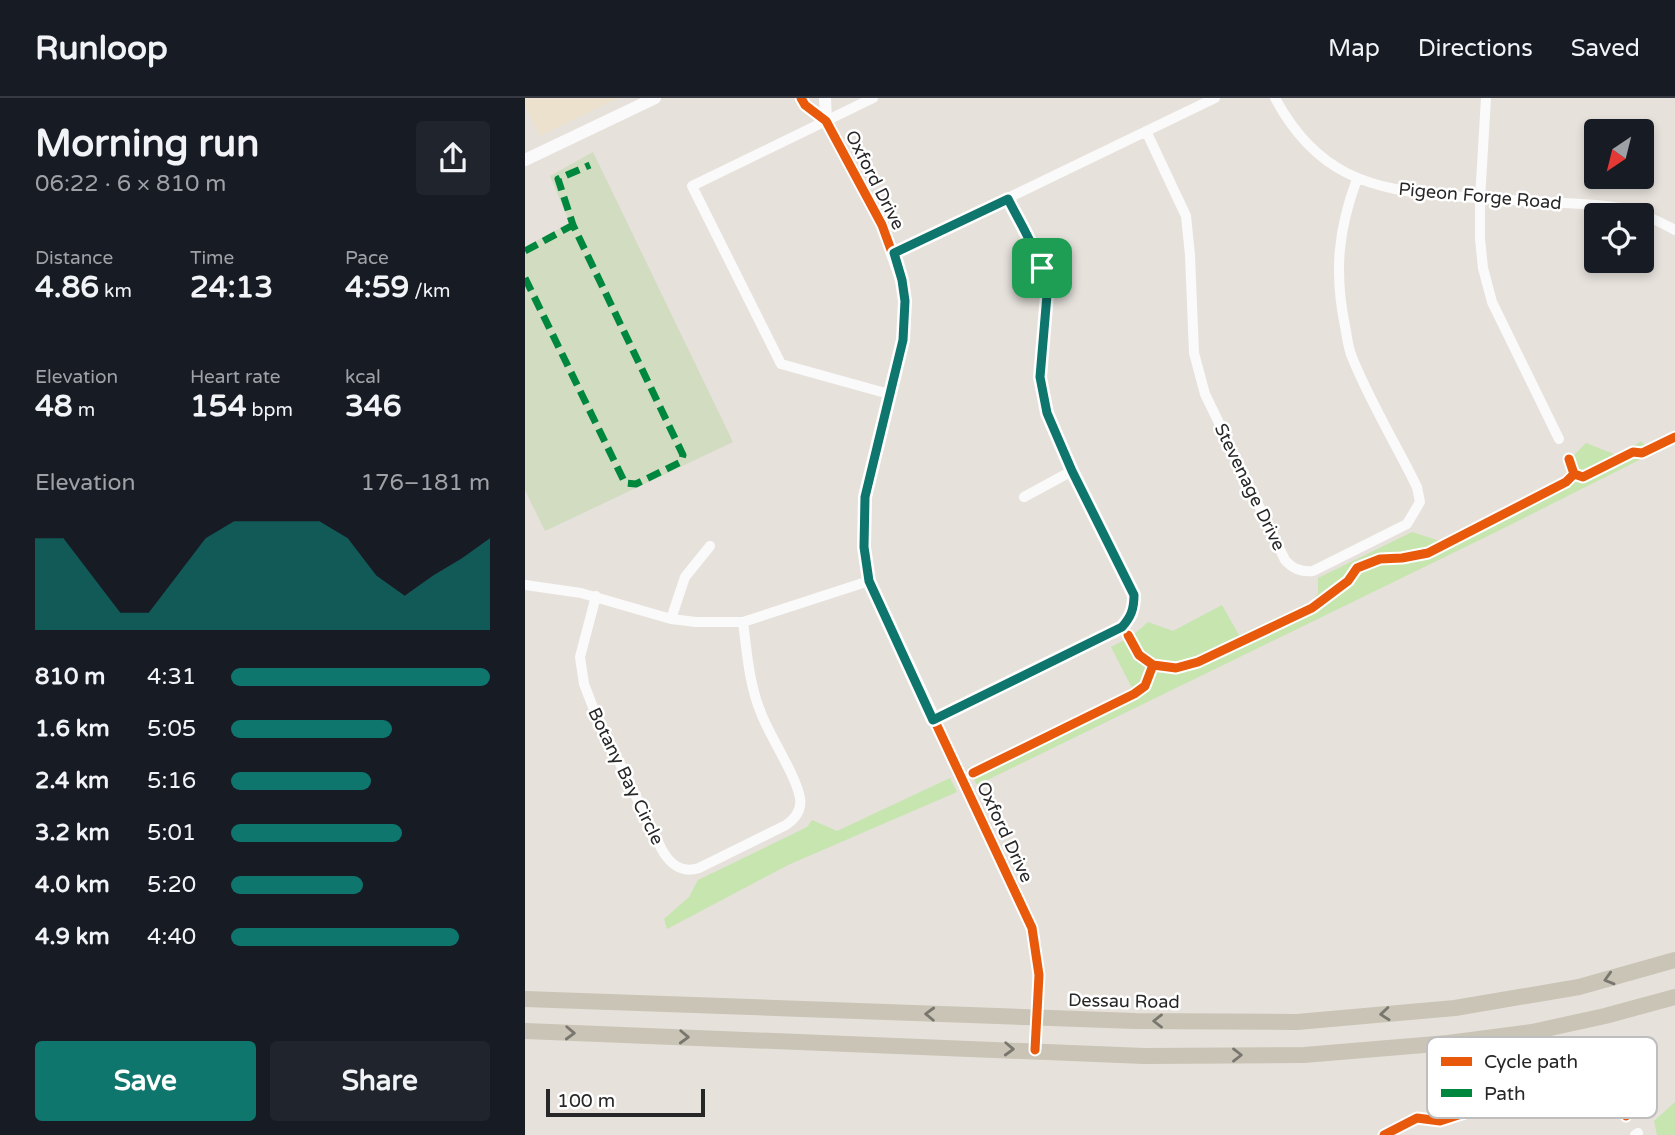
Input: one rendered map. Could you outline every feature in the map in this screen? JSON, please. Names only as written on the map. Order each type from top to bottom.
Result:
[{"type":"main road","name":"Dessau Road","points":[[525,999],[1135,1021],[1297,1022],[1455,1008],[1579,988],[1675,960]]},
{"type":"main road","points":[[1494,1037],[1532,1032],[1605,1016],[1675,997]]},
{"type":"main road","points":[[525,1031],[1144,1056],[1304,1055],[1427,1045]]},
{"type":"street","points":[[525,160],[655,98]]},
{"type":"street","points":[[801,98],[805,105],[826,121]]},
{"type":"street","points":[[825,98],[826,121]]},
{"type":"street","points":[[873,98],[692,186],[781,364],[889,394]]},
{"type":"street","points":[[894,253],[1215,98]]},
{"type":"street","name":"Pigeon Forge Road","points":[[1275,98],[1298,134],[1325,159],[1357,179],[1383,188],[1409,193],[1627,209],[1675,230]]},
{"type":"street","points":[[1486,98],[1480,199],[1483,268],[1492,302],[1559,439]]},
{"type":"street","name":"Oxford Drive","points":[[826,121],[882,225],[902,280],[905,321],[903,340],[865,497],[864,547],[869,581],[1032,928],[1039,975],[1035,1051]]},
{"type":"street","name":"Stevenage Drive","points":[[1146,131],[1186,216],[1194,353],[1205,394],[1285,560],[1290,566],[1306,572],[1407,524],[1420,502],[1417,487],[1351,355],[1344,320],[1338,248],[1345,210],[1357,179]]},
{"type":"street","points":[[933,720],[1122,627],[1131,617],[1134,606],[1134,595],[1072,471],[1047,413],[1040,377],[1046,281],[1008,199]]},
{"type":"street","points":[[1024,497],[1072,471]]},
{"type":"street","points":[[671,619],[685,577],[710,546]]},
{"type":"street","points":[[525,585],[596,596],[671,619],[743,622],[869,581]]},
{"type":"street","name":"Botany Bay Circle","points":[[596,596],[582,641],[580,657],[587,693],[661,848],[674,865],[685,870],[699,867],[786,825],[797,815],[800,807],[797,789],[761,714],[753,691],[743,622]]},
{"type":"shaded area","points":[[525,98],[618,98],[540,136],[525,106]]},
{"type":"green space","points":[[593,152],[733,442],[545,531],[525,490],[525,247],[570,223],[550,176]]},
{"type":"green space","points":[[1675,431],[1675,442],[977,785],[968,767],[973,767],[1132,688],[1111,647],[1132,636],[1148,622],[1173,631],[1222,605],[1239,635],[1312,601],[1318,593],[1318,578],[1412,532],[1440,541],[1558,483],[1567,471],[1564,460],[1574,455],[1586,443],[1619,456],[1641,441],[1646,446]]},
{"type":"green space","points":[[950,778],[957,792],[788,865],[667,929],[664,919],[689,897],[698,880],[807,827],[812,820],[837,831]]},
{"type":"green space","points":[[1675,1102],[1675,1135],[1657,1135],[1654,1121]]},
{"type":"marked path","points":[[525,278],[625,483],[636,484],[681,462],[683,455],[573,225],[558,179],[590,165]]},
{"type":"marked path","points":[[525,251],[573,225]]},
{"type":"cycle path","points":[[801,98],[805,105],[826,121],[882,225],[902,280],[905,301],[903,340],[865,497],[864,547],[869,581],[1032,928],[1039,975],[1035,1050]]},
{"type":"cycle path","points":[[1574,474],[1583,477],[1633,452],[1642,453],[1675,437]]},
{"type":"cycle path","points":[[1128,635],[1139,655],[1153,665],[1176,668],[1198,662],[1312,608],[1348,581],[1357,568],[1380,559],[1428,553],[1566,482],[1574,474],[1569,459]]},
{"type":"cycle path","points":[[973,773],[1134,694],[1145,686],[1153,665]]},
{"type":"cycle path","points":[[1384,1135],[1417,1118],[1440,1121],[1449,1118]]},
{"type":"route","points":[[1008,199],[1042,268],[1047,295],[1040,377],[1047,413],[1072,471],[1134,595],[1134,606],[1131,617],[1122,627],[933,720],[869,581],[864,547],[865,497],[903,340],[905,321],[902,280],[894,253],[1008,199]]}]
